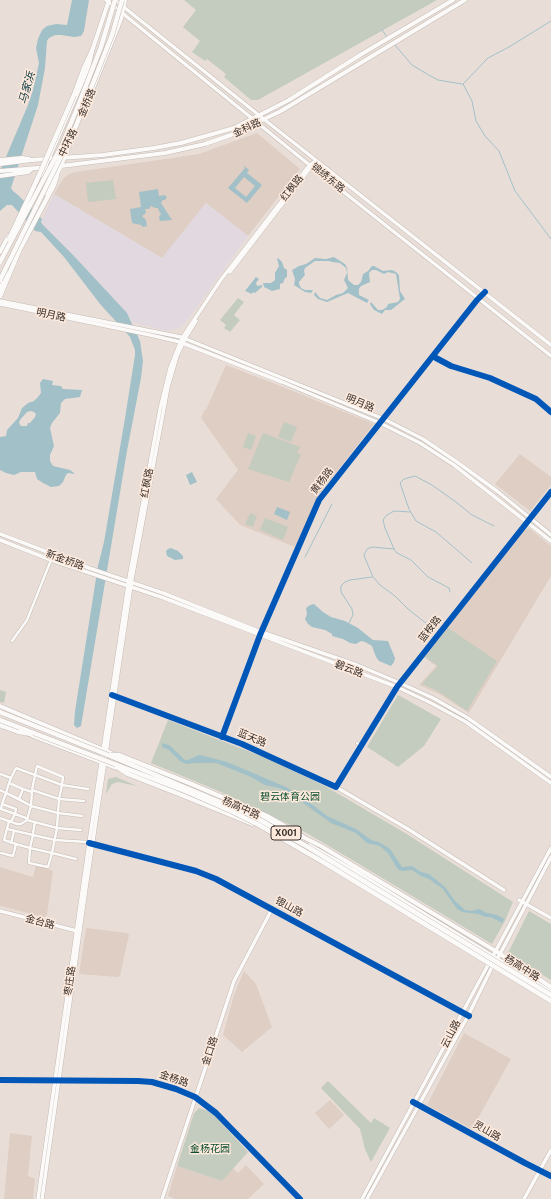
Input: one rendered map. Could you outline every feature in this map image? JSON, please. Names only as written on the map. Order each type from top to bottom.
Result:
[{"type":"highway","name":"中环路","points":[[0,262],[2,253],[62,145],[101,47],[115,0]]},
{"type":"highway","name":"中环路","points":[[0,280],[76,126],[112,35],[124,0]]},
{"type":"highway","points":[[2,253],[39,175],[92,50]]},
{"type":"highway","points":[[0,296],[19,251],[54,185],[57,175]]},
{"type":"highway","name":"杨高中路","points":[[0,711],[50,732],[106,752],[225,803],[280,830],[551,993]]},
{"type":"highway","name":"杨高中路","points":[[0,722],[111,762],[231,811],[259,825],[323,862],[551,1001]]},
{"type":"highway","points":[[106,752],[119,754],[267,816],[303,837]]},
{"type":"highway","points":[[111,762],[128,774],[253,824]]},
{"type":"main road","name":"金桥路","points":[[57,175],[123,15],[124,0]]},
{"type":"main road","name":"金科路","points":[[0,164],[103,155],[181,143],[219,133],[253,119],[288,100],[453,0]]},
{"type":"main road","name":"金科路","points":[[0,171],[45,168],[178,150],[219,140],[264,120],[337,78],[388,45],[465,0]]},
{"type":"main road","name":"金桥路","points":[[2,253],[15,222],[45,168],[88,69],[92,50],[107,1]]},
{"type":"main road","points":[[0,160],[22,158],[32,160]]},
{"type":"main road","points":[[0,176],[28,172],[33,169]]},
{"type":"main road","points":[[0,289],[22,241],[41,208]]},
{"type":"main road","name":"杨高中路","points":[[0,706],[106,752],[239,806],[321,846],[427,910],[497,955],[551,993]]},
{"type":"main road","name":"杨高中路","points":[[0,722],[70,751],[150,780],[239,817],[263,829],[281,834],[324,853],[413,907],[551,987]]},
{"type":"main road","name":"X001","points":[[263,829],[490,966]]},
{"type":"main road","points":[[413,907],[424,926]]},
{"type":"street","name":"锦绣东路","points":[[115,0],[264,120],[551,345]]},
{"type":"street","name":"锦绣东路","points":[[107,1],[551,356]]},
{"type":"street","name":"红枫路","points":[[103,763],[106,752],[130,584],[164,392],[172,362],[182,341],[224,276],[316,160]]},
{"type":"street","name":"黄杨路","points":[[222,737],[261,634],[320,500],[380,423],[435,357],[485,292]]},
{"type":"street","name":"明月路","points":[[0,302],[182,341],[380,423],[420,443],[454,465],[551,541]]},
{"type":"street","name":"明月路","points":[[111,325],[139,328],[182,341],[384,419],[423,439],[457,462],[551,535]]},
{"type":"street","name":"蓝桉路","points":[[336,787],[397,687],[551,492]]},
{"type":"street","name":"新金桥路","points":[[0,534],[93,572]]},
{"type":"street","name":"新金桥路","points":[[0,540],[51,560],[130,584]]},
{"type":"street","points":[[12,641],[27,620],[51,560]]},
{"type":"street","name":"碧云路","points":[[130,584],[397,687],[431,703],[466,722],[551,783]]},
{"type":"street","name":"碧云路","points":[[261,634],[357,665],[433,698],[468,718],[551,777]]},
{"type":"street","name":"蓝天路","points":[[113,696],[242,744],[336,787],[408,829],[504,890]]},
{"type":"street","points":[[357,743],[361,746]]},
{"type":"street","name":"枣庄路","points":[[42,1199],[90,843],[103,763]]},
{"type":"street","points":[[0,818],[21,824],[27,820],[31,806],[32,790],[37,766],[63,777],[55,840],[48,867],[29,863],[35,822]]},
{"type":"street","points":[[1,807],[16,768],[62,785],[88,789]]},
{"type":"street","points":[[0,774],[11,778]]},
{"type":"street","points":[[9,783],[32,792],[32,790],[59,799],[84,801]]},
{"type":"street","points":[[19,799],[23,789]]},
{"type":"street","points":[[0,790],[31,806],[82,816]]},
{"type":"street","points":[[1,807],[16,808],[15,814],[11,822],[9,822],[4,840],[76,859]]},
{"type":"street","points":[[1,807],[26,818],[27,820],[57,828],[81,830]]},
{"type":"street","points":[[7,829],[55,840],[90,843]]},
{"type":"street","points":[[11,842],[14,831]]},
{"type":"street","name":"银山路","points":[[90,843],[209,876],[468,1016]]},
{"type":"street","points":[[2,853],[13,856],[16,844]]},
{"type":"street","name":"云山路","points":[[362,1199],[463,1013],[497,955],[551,848]]},
{"type":"street","name":"云山路","points":[[523,902],[551,857]]},
{"type":"street","points":[[523,902],[551,918]]},
{"type":"street","name":"金口路","points":[[162,1199],[234,981],[272,909]]},
{"type":"street","name":"金台路","points":[[0,911],[78,932]]},
{"type":"street","name":"云山路","points":[[367,1199],[468,1016],[490,966]]},
{"type":"street","name":"金杨路","points":[[0,1080],[138,1081],[152,1082],[176,1089],[195,1097],[205,1104],[225,1122],[300,1199]]},
{"type":"street","name":"枣庄路","points":[[38,1199],[57,1080]]},
{"type":"street","name":"灵山路","points":[[415,1102],[551,1176]]},
{"type":"street","points":[[524,1199],[551,1150]]},
{"type":"shaded area","points":[[257,133],[300,169],[248,236],[206,203],[162,258],[54,194],[63,179],[69,174],[199,154]]},
{"type":"shaded area","points":[[54,194],[162,258],[206,203],[248,236],[181,328],[166,331],[132,322],[127,313],[42,224],[42,219]]},
{"type":"shaded area","points":[[226,365],[374,424],[320,493],[295,547],[240,525],[216,499],[238,470],[201,418]]},
{"type":"shaded area","points":[[520,454],[551,477],[551,485],[530,511],[495,484]]},
{"type":"shaded area","points":[[529,528],[551,546],[551,576],[469,713],[439,694],[419,685],[436,666],[424,657],[522,531]]},
{"type":"shaded area","points":[[36,865],[53,871],[47,915],[44,917],[0,906],[0,867],[33,877]]},
{"type":"shaded area","points":[[86,928],[127,933],[129,935],[120,976],[79,974]]},
{"type":"shaded area","points":[[244,971],[256,984],[272,1027],[242,1052],[223,1035],[234,995]]},
{"type":"shaded area","points":[[464,1033],[511,1059],[472,1129],[427,1105]]},
{"type":"shaded area","points":[[330,1100],[344,1115],[329,1129],[315,1113]]},
{"type":"shaded area","points":[[10,1133],[32,1136],[28,1176],[35,1179],[33,1199],[4,1199]]},
{"type":"shaded area","points":[[246,1165],[264,1184],[248,1199],[175,1199],[168,1196],[177,1166],[222,1181],[233,1168],[238,1173]]},
{"type":"green space","points":[[184,0],[437,0],[258,100],[251,100],[224,77],[226,74],[207,59],[205,61],[192,52],[200,41],[183,27],[196,10]]},
{"type":"green space","points":[[113,180],[116,199],[88,202],[86,183]]},
{"type":"green space","points":[[238,298],[244,302],[234,315],[240,320],[230,332],[224,328],[226,325],[220,320]]},
{"type":"green space","points":[[284,422],[297,427],[291,442],[278,437]]},
{"type":"green space","points":[[248,433],[256,436],[251,450],[243,447]]},
{"type":"green space","points":[[263,433],[300,447],[297,453],[301,454],[289,482],[248,469]]},
{"type":"green space","points":[[250,513],[257,516],[253,527],[245,524]]},
{"type":"green space","points":[[265,518],[288,527],[283,540],[260,530]]},
{"type":"green space","points":[[448,628],[497,661],[467,711],[438,691],[422,684],[438,666],[425,657]]},
{"type":"green space","points":[[0,690],[6,692],[4,703],[0,702]]},
{"type":"green space","points":[[398,695],[441,719],[424,746],[398,767],[367,747]]},
{"type":"green space","name":"碧云体育公园","points":[[168,720],[266,758],[325,786],[405,833],[513,902],[505,921],[492,944],[305,832],[221,792],[151,763]]},
{"type":"green space","points":[[116,777],[137,786],[118,782],[112,784],[106,794],[108,779]]},
{"type":"green space","points":[[529,911],[551,924],[551,980],[508,953]]},
{"type":"green space","points":[[328,1081],[371,1123],[374,1118],[390,1128],[371,1162],[365,1149],[360,1129],[321,1088]]},
{"type":"green space","name":"金杨花园","points":[[199,1108],[208,1111],[215,1116],[248,1152],[222,1181],[177,1166],[194,1113]]},
{"type":"water","points":[[72,0],[89,0],[84,31],[81,36],[74,37],[55,35],[47,41],[45,68],[38,105],[11,188],[42,219],[41,222],[43,225],[127,313],[140,341],[143,361],[81,726],[77,728],[74,725],[75,711],[98,566],[104,542],[125,418],[135,350],[130,337],[100,304],[64,257],[41,232],[35,231],[12,205],[7,205],[0,211],[0,171],[33,90],[39,63],[36,48],[38,39],[42,30],[47,26],[56,24],[67,25]]},
{"type":"water","points":[[243,165],[249,170],[247,173],[262,185],[247,203],[228,188],[245,168]],"holes":[[[244,177],[255,186],[246,197],[235,188]]]},
{"type":"water","points":[[158,189],[159,196],[165,195],[167,197],[161,203],[172,220],[160,221],[159,217],[161,214],[158,208],[151,206],[149,209],[145,209],[146,213],[142,216],[146,220],[147,226],[143,227],[132,223],[130,209],[141,207],[139,192]]},
{"type":"water","points":[[334,257],[345,264],[347,268],[348,280],[354,285],[358,285],[361,282],[363,274],[372,266],[383,271],[392,270],[396,272],[399,275],[400,291],[405,299],[391,310],[385,310],[382,314],[374,310],[370,304],[371,302],[378,310],[382,310],[387,307],[388,304],[398,302],[400,299],[396,274],[388,272],[384,274],[376,270],[372,270],[369,273],[370,282],[361,286],[359,289],[359,295],[369,300],[367,303],[348,293],[327,302],[318,299],[314,295],[315,292],[320,298],[327,300],[343,293],[348,288],[344,280],[347,273],[346,268],[340,263],[329,261],[315,261],[305,268],[305,275],[299,284],[301,288],[305,290],[313,290],[311,293],[305,292],[294,285],[295,279],[292,270],[315,258],[326,259]]},
{"type":"water","points":[[278,258],[287,270],[287,277],[283,283],[280,284],[280,289],[272,291],[264,287],[263,283],[271,283],[275,280],[275,273],[279,266]]},
{"type":"water","points":[[256,277],[259,279],[256,283],[257,286],[262,285],[262,287],[252,294],[245,291]]},
{"type":"water","points":[[43,379],[53,381],[52,385],[61,386],[63,389],[82,390],[80,397],[65,399],[61,403],[60,413],[50,428],[54,446],[50,455],[50,461],[53,466],[70,470],[75,474],[68,473],[59,486],[51,487],[43,483],[37,479],[35,472],[21,472],[14,475],[0,470],[0,437],[6,436],[7,430],[18,418],[22,408],[28,403],[34,401],[41,393],[40,383]],"holes":[[[27,412],[34,412],[36,414],[35,417],[30,423],[28,423],[27,426],[21,426],[19,423],[20,420]]]},
{"type":"water","points":[[192,472],[197,482],[190,485],[186,475]]},
{"type":"water","points":[[277,507],[290,512],[287,520],[274,514]]},
{"type":"water","points":[[171,548],[178,551],[183,556],[183,559],[175,560],[167,556],[166,551]]},
{"type":"water","points":[[314,604],[331,617],[345,621],[358,628],[373,640],[388,641],[395,658],[391,666],[379,661],[372,646],[365,642],[361,641],[356,644],[350,643],[332,636],[332,634],[325,630],[312,627],[308,624],[305,619],[307,614],[306,608]]},
{"type":"water","points":[[162,743],[169,745],[185,760],[199,755],[227,762],[286,787],[327,816],[356,829],[371,840],[379,842],[390,849],[402,867],[412,866],[421,872],[429,874],[445,887],[455,901],[465,910],[471,911],[479,909],[487,913],[497,915],[504,919],[502,923],[491,917],[462,912],[457,909],[443,889],[429,879],[412,870],[399,870],[388,853],[380,846],[367,843],[356,833],[331,823],[291,794],[279,788],[265,785],[249,776],[216,763],[186,764],[180,761],[169,750],[162,747]]},
{"type":"waterway","points":[[551,21],[488,58],[463,84],[472,101],[476,121],[485,136],[499,151],[515,191],[551,239]]},
{"type":"waterway","points":[[382,30],[387,37]]},
{"type":"waterway","points":[[395,45],[412,65],[427,74],[438,80],[462,84]]},
{"type":"waterway","points":[[472,563],[436,532],[416,521],[409,509],[400,483],[404,479],[415,476],[432,485],[472,515],[494,526]]},
{"type":"waterway","points":[[305,557],[332,504]]},
{"type":"waterway","points":[[410,512],[394,511],[387,515],[383,520],[394,549],[397,553],[411,560],[428,577],[449,588],[450,592]]},
{"type":"waterway","points":[[394,549],[372,547],[367,549],[364,555],[373,577],[380,585],[427,624]]},
{"type":"waterway","points":[[349,623],[353,615],[352,609],[341,592],[341,586],[350,580],[372,577]]},
{"type":"cycle path","points":[[222,737],[260,635],[319,500],[477,300],[485,292]]},
{"type":"cycle path","points":[[436,358],[451,366],[490,378],[536,399],[551,412]]},
{"type":"cycle path","points":[[112,695],[242,744],[336,787],[397,687],[551,492]]},
{"type":"cycle path","points":[[89,843],[196,871],[216,879],[469,1016]]},
{"type":"cycle path","points":[[0,1080],[138,1081],[152,1082],[176,1089],[195,1097],[216,1113],[300,1199]]},
{"type":"cycle path","points":[[413,1102],[551,1176]]},
{"type":"water label","name":"马家浜","points":[[27,88]]}]
